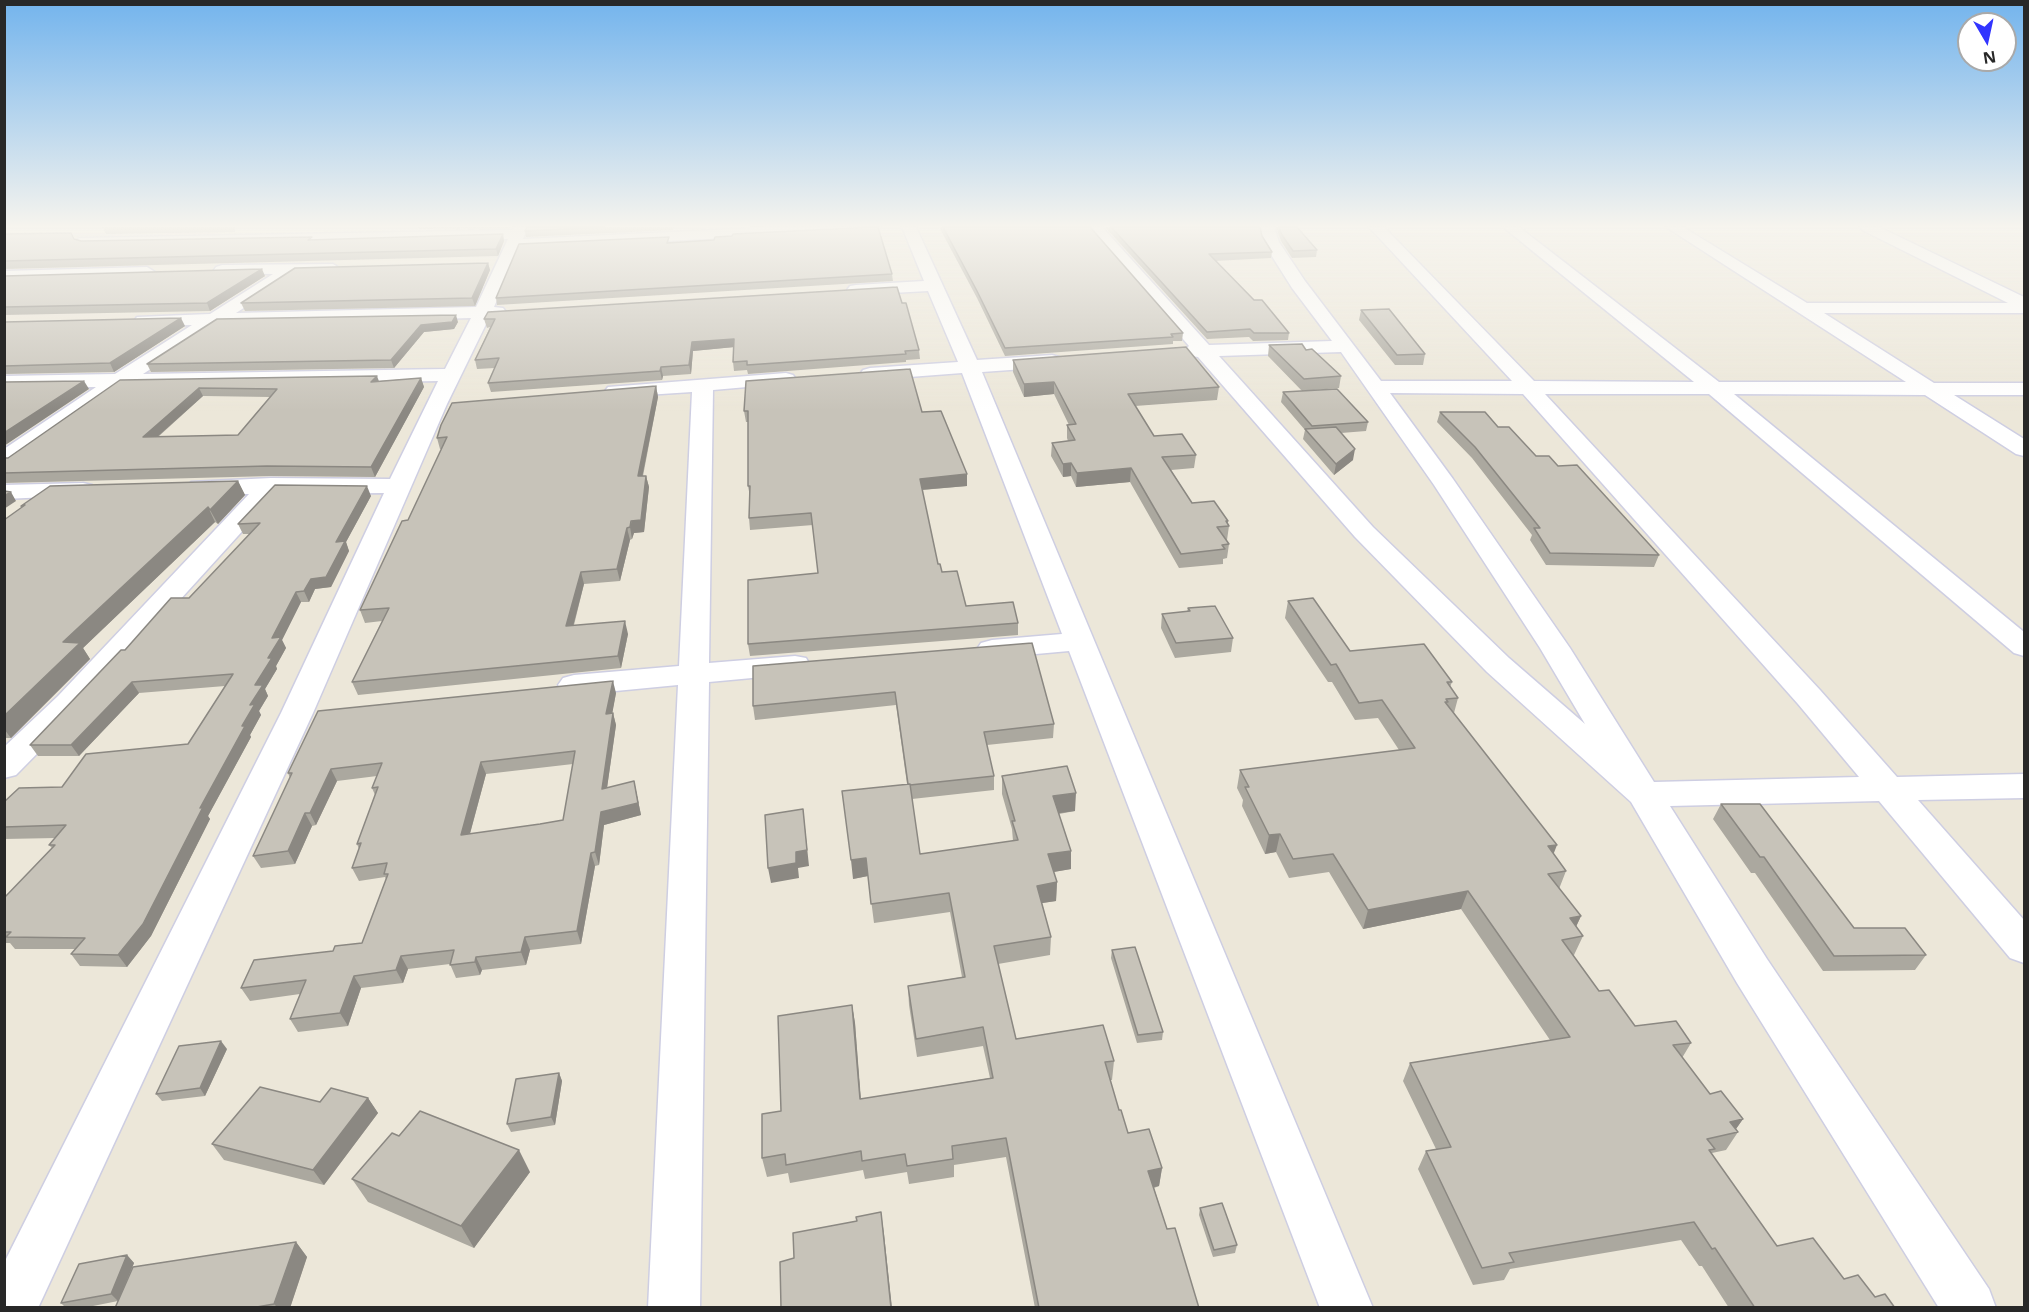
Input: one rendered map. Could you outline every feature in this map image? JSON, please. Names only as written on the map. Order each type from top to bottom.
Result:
[{"type":"street","points":[[4,460],[121,379],[262,288]]},
{"type":"street","points":[[10,1308],[297,713],[398,486],[449,394],[492,288]]},
{"type":"street","points":[[839,291],[892,288]]},
{"type":"street","points":[[935,288],[970,367],[1347,1308]]},
{"type":"street","points":[[1147,288],[1186,333],[1205,350],[1364,532],[1498,665],[1644,794],[2025,786]]},
{"type":"street","points":[[1301,288],[1346,346],[1444,484],[1555,648],[1752,971],[1970,1308]]},
{"type":"street","points":[[1436,288],[1809,697],[2025,947]]},
{"type":"street","points":[[1588,288],[1714,388],[2025,647]]},
{"type":"street","points":[[1771,288],[2025,449]]},
{"type":"street","points":[[1989,288],[2025,306]]},
{"type":"street","points":[[1803,308],[2025,306]]},
{"type":"street","points":[[131,321],[516,311]]},
{"type":"street","points":[[1170,352],[1346,346]]},
{"type":"street","points":[[854,375],[1076,359]]},
{"type":"street","points":[[599,393],[807,378]]},
{"type":"street","points":[[4,382],[121,379],[449,394]]},
{"type":"street","points":[[674,1308],[703,385]]},
{"type":"street","points":[[1374,387],[1933,390],[2025,388]]},
{"type":"street","points":[[175,488],[271,485],[398,486]]},
{"type":"street","points":[[4,767],[69,703],[271,485]]},
{"type":"street","points":[[4,492],[107,489]]},
{"type":"street","points":[[14,517],[52,490]]},
{"type":"street","points":[[962,651],[1079,641]]},
{"type":"street","points":[[546,688],[823,663]]},
{"type":"street","points":[[297,713],[333,709]]},
{"type":"building","points":[[4,288],[231,288],[207,303],[4,307]]},
{"type":"building","points":[[264,288],[476,288],[472,298],[241,303]]},
{"type":"building","points":[[500,288],[657,288],[496,298]]},
{"type":"building","points":[[897,288],[902,303],[906,303],[919,350],[905,351],[906,354],[747,365],[747,361],[733,362],[734,339],[692,342],[689,365],[661,367],[660,371],[488,383],[499,358],[475,360],[495,319],[484,319],[488,312]]},
{"type":"building","points":[[976,288],[1144,288],[1183,333],[1171,334],[1173,337],[1005,348]]},
{"type":"building","points":[[1167,288],[1242,288],[1254,300],[1262,300],[1289,333],[1254,333],[1250,329],[1207,332]]},
{"type":"building","points":[[1389,309],[1425,354],[1397,355],[1361,310]]},
{"type":"building","points":[[456,315],[452,322],[421,325],[391,360],[147,364],[217,319]]},
{"type":"building","points":[[181,318],[110,363],[4,366],[4,322]]},
{"type":"building","points":[[1302,344],[1306,350],[1312,349],[1341,376],[1304,379],[1269,345]]},
{"type":"building","points":[[1186,347],[1219,387],[1128,394],[1154,436],[1182,434],[1196,455],[1162,457],[1192,503],[1214,501],[1228,521],[1226,521],[1229,526],[1217,527],[1229,544],[1222,545],[1225,549],[1181,554],[1131,468],[1077,473],[1071,463],[1063,464],[1052,443],[1075,440],[1067,425],[1076,424],[1054,382],[1024,384],[1013,360]]},
{"type":"building","points":[[910,369],[922,412],[941,411],[967,474],[920,479],[938,564],[942,572],[957,571],[966,606],[1013,602],[1018,623],[748,644],[748,580],[818,573],[811,513],[749,518],[748,411],[744,411],[746,381]]},
{"type":"building","points":[[377,376],[371,382],[421,378],[371,467],[267,466],[4,473],[4,458],[8,458],[120,380]],"holes":[[[199,388],[277,389],[238,435],[143,437]]]},
{"type":"building","points":[[84,381],[4,433],[4,382]]},
{"type":"building","points":[[656,386],[638,476],[646,476],[641,520],[631,521],[630,527],[627,528],[617,569],[581,572],[566,626],[625,621],[618,656],[352,682],[389,608],[360,610],[402,521],[408,520],[447,437],[437,438],[452,403]]},
{"type":"building","points":[[1337,389],[1368,422],[1312,426],[1283,392]]},
{"type":"building","points":[[1440,412],[1485,412],[1498,427],[1509,427],[1536,456],[1549,456],[1558,466],[1577,465],[1659,555],[1550,553],[1534,528],[1540,528],[1475,447]]},
{"type":"building","points":[[1336,427],[1355,449],[1336,464],[1305,429]]},
{"type":"building","points":[[238,481],[210,510],[208,507],[63,642],[80,643],[4,716],[4,520],[50,486]]},
{"type":"building","points":[[275,485],[367,486],[336,542],[345,541],[326,577],[311,579],[304,591],[296,592],[272,638],[281,637],[268,658],[272,658],[255,685],[263,685],[250,705],[255,704],[200,808],[203,807],[143,924],[118,955],[71,954],[85,938],[6,937],[11,932],[4,932],[4,898],[55,845],[49,845],[66,825],[4,827],[4,802],[19,788],[62,787],[86,754],[188,744],[233,674],[132,682],[71,745],[30,745],[121,650],[125,650],[171,598],[189,598],[260,523],[238,524]]},
{"type":"building","points":[[1313,598],[1350,651],[1424,644],[1452,682],[1447,682],[1458,698],[1446,699],[1448,702],[1445,702],[1557,845],[1548,846],[1566,871],[1548,874],[1581,916],[1570,918],[1583,936],[1562,940],[1599,991],[1609,990],[1635,1026],[1676,1021],[1691,1043],[1673,1045],[1710,1094],[1721,1091],[1743,1119],[1730,1122],[1738,1132],[1707,1139],[1715,1149],[1709,1150],[1777,1246],[1813,1238],[1844,1279],[1858,1275],[1875,1297],[1885,1294],[1895,1308],[1755,1308],[1715,1248],[1712,1249],[1694,1222],[1509,1253],[1514,1262],[1482,1268],[1426,1151],[1451,1147],[1410,1063],[1570,1037],[1468,891],[1368,910],[1333,854],[1293,859],[1280,834],[1269,835],[1245,787],[1249,787],[1240,770],[1415,748],[1382,700],[1359,703],[1336,664],[1331,665],[1288,601]]},
{"type":"building","points":[[1215,606],[1233,638],[1176,643],[1162,614],[1190,611],[1188,608]]},
{"type":"building","points":[[1032,643],[1054,724],[984,732],[994,776],[908,784],[895,692],[753,706],[753,666]]},
{"type":"building","points":[[613,681],[606,714],[613,713],[602,789],[634,781],[638,803],[601,812],[595,852],[591,853],[577,931],[525,937],[521,952],[476,957],[475,962],[450,965],[454,950],[401,956],[396,970],[354,976],[340,1013],[290,1019],[306,980],[241,988],[254,960],[333,951],[335,946],[362,943],[388,874],[384,874],[387,863],[352,868],[361,843],[357,844],[378,787],[372,788],[382,763],[331,769],[310,813],[305,813],[288,851],[253,856],[292,773],[288,773],[318,711]],"holes":[[[575,751],[563,820],[540,824],[461,835],[481,762]]]},
{"type":"building","points":[[1067,766],[1076,793],[1053,796],[1071,851],[1048,854],[1057,882],[1037,886],[1051,937],[994,946],[1016,1039],[1103,1025],[1114,1061],[1105,1062],[1119,1110],[1121,1110],[1128,1133],[1149,1129],[1162,1168],[1148,1171],[1167,1229],[1175,1228],[1199,1308],[1039,1308],[1006,1138],[952,1146],[953,1159],[907,1166],[905,1154],[862,1161],[861,1151],[786,1165],[785,1154],[762,1158],[762,1114],[781,1111],[778,1016],[852,1005],[860,1099],[993,1078],[983,1027],[916,1039],[908,986],[965,977],[949,893],[871,904],[866,858],[851,860],[842,791],[910,784],[920,854],[1018,840],[1002,776]]},
{"type":"building","points":[[1721,804],[1760,804],[1854,928],[1905,928],[1926,955],[1834,956],[1764,857],[1760,857]]},
{"type":"building","points":[[803,809],[807,850],[796,852],[796,863],[768,868],[765,815]]},
{"type":"building","points":[[1135,947],[1163,1032],[1138,1035],[1112,950]]},
{"type":"building","points":[[221,1041],[200,1088],[156,1094],[179,1046]]},
{"type":"building","points":[[559,1073],[551,1117],[507,1124],[516,1079]]},
{"type":"building","points":[[260,1087],[320,1102],[331,1088],[368,1098],[313,1170],[212,1144]]},
{"type":"building","points":[[420,1111],[519,1150],[461,1226],[352,1179],[392,1133],[399,1136]]},
{"type":"building","points":[[1222,1203],[1237,1245],[1214,1250],[1200,1208]]},
{"type":"building","points":[[881,1212],[891,1308],[781,1308],[780,1262],[794,1258],[793,1233],[857,1221],[856,1217]]},
{"type":"building","points":[[296,1242],[274,1304],[251,1308],[115,1308],[133,1267]]},
{"type":"building","points":[[127,1255],[111,1294],[61,1303],[79,1264]]}]
